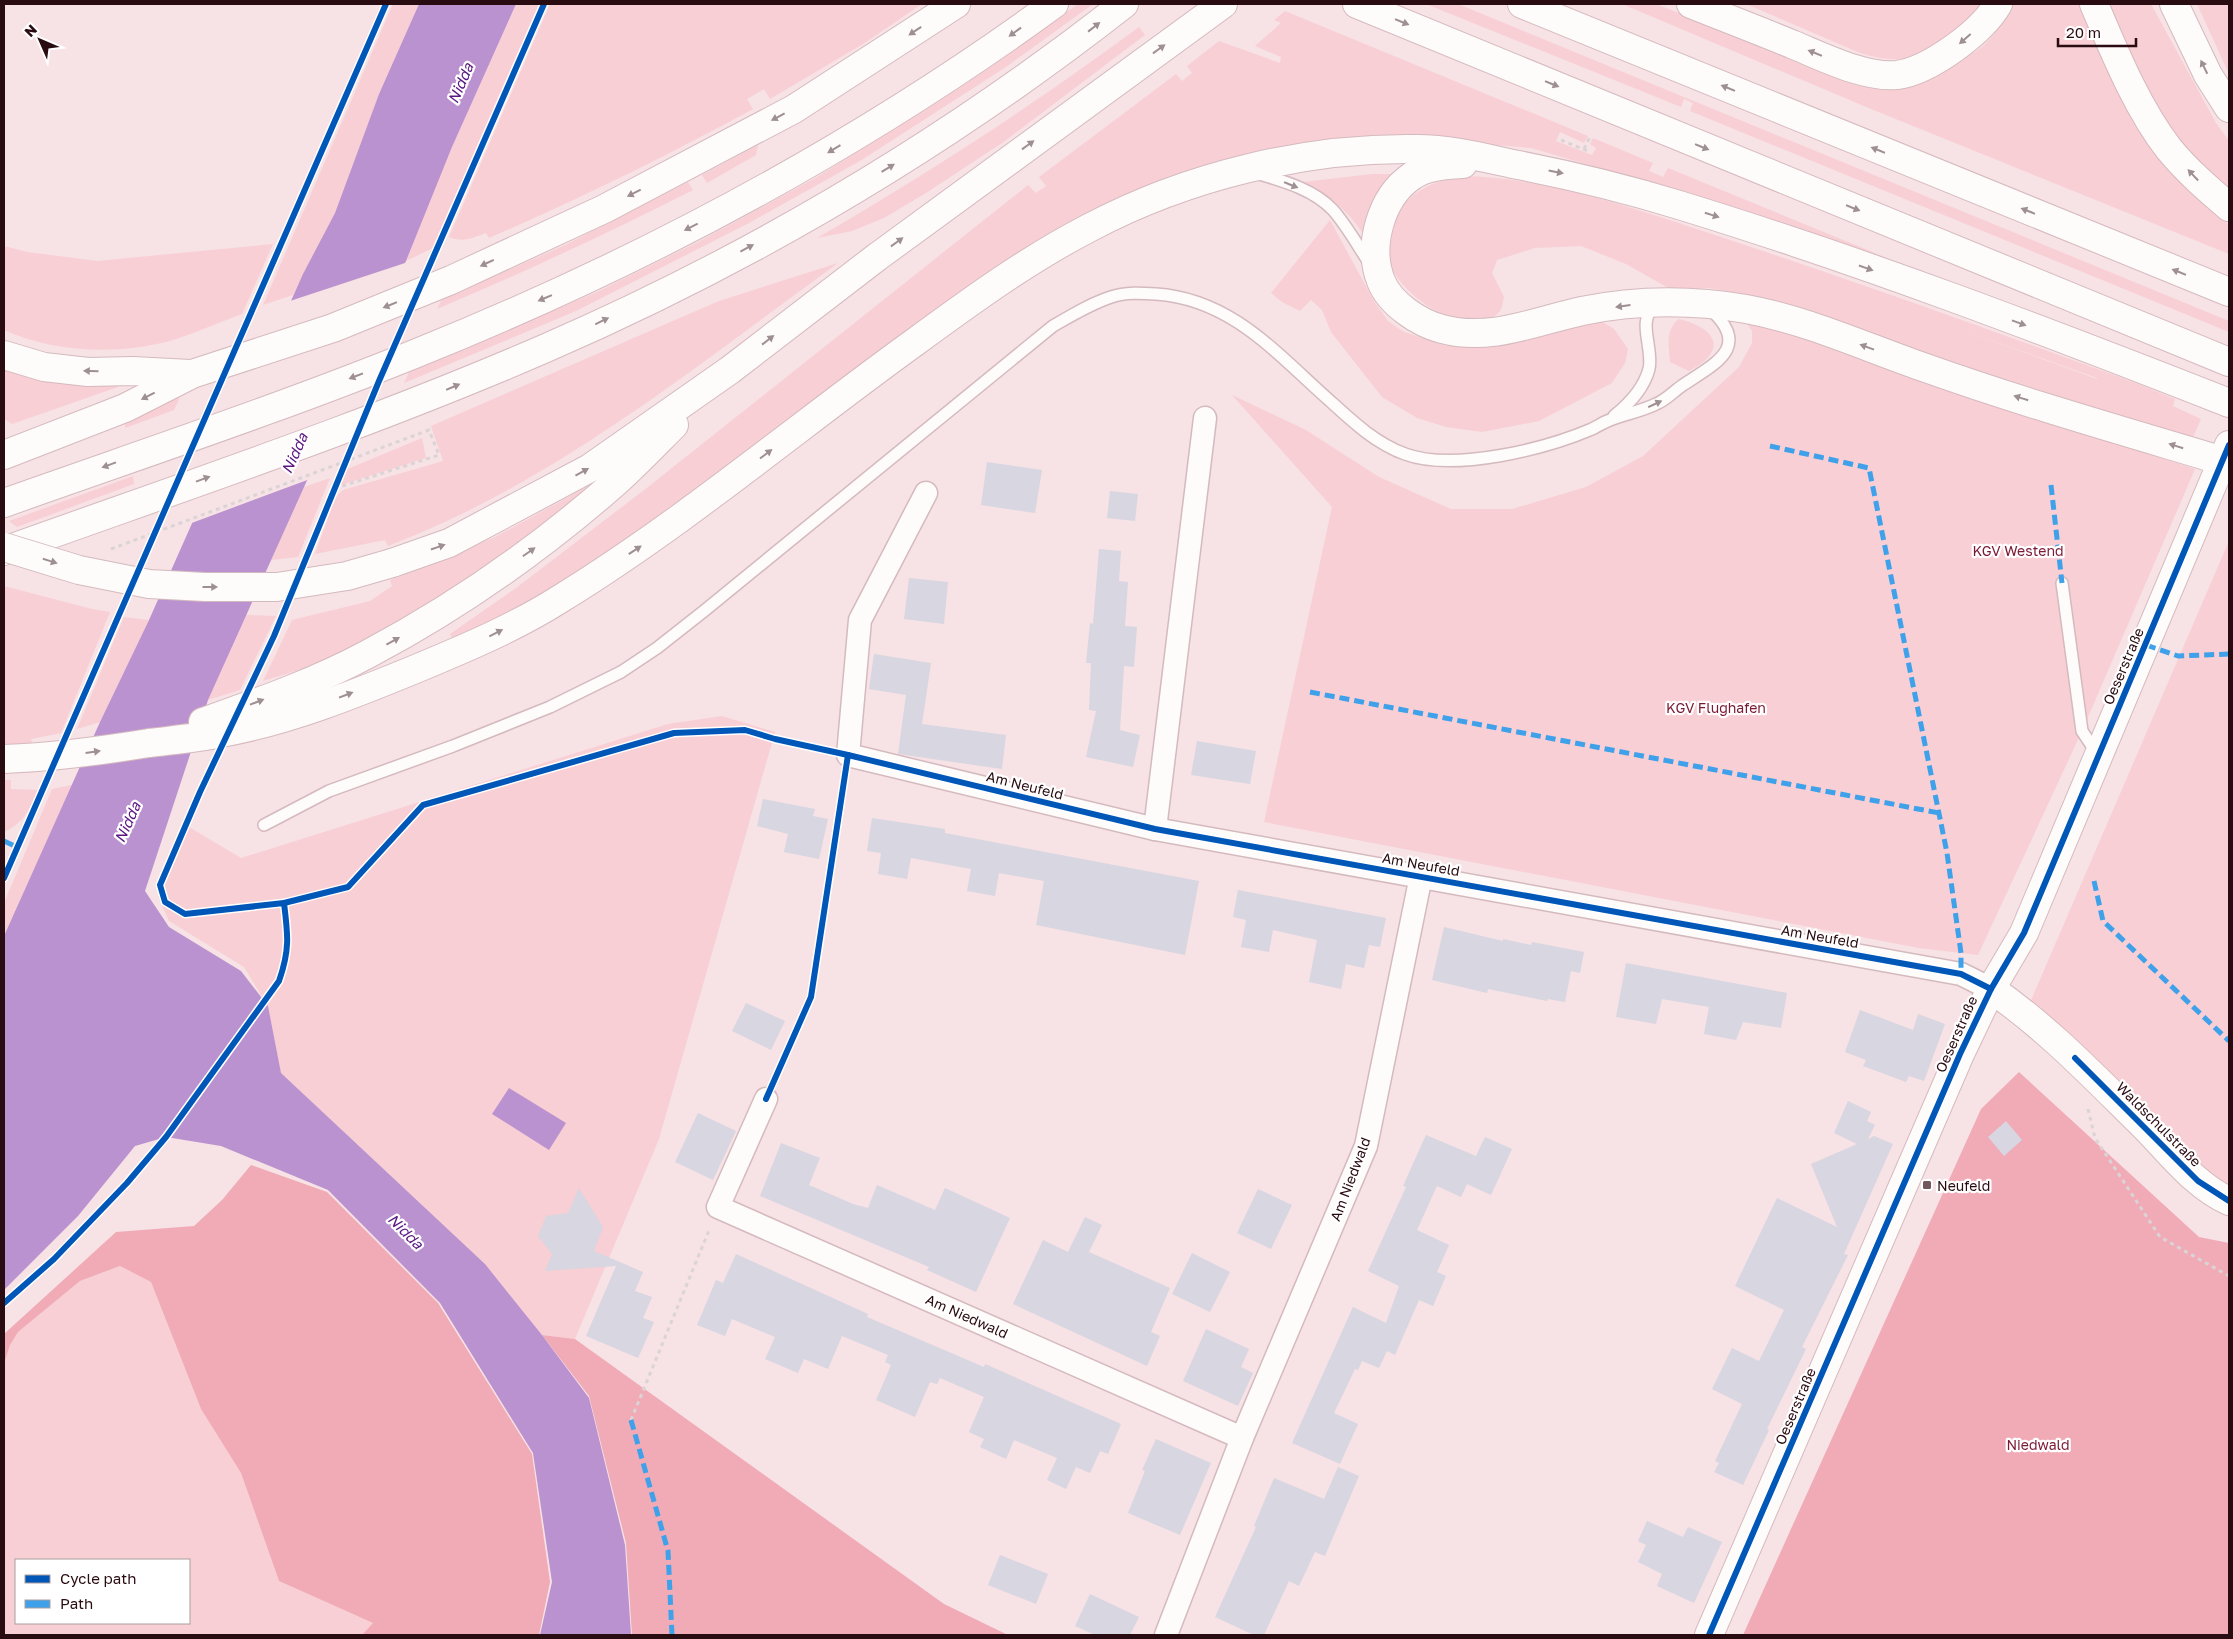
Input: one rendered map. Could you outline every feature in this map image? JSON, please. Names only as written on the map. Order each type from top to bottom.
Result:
[{"type":"main road","points":[[4,455],[125,408],[192,374],[332,328],[451,280],[604,209],[794,108],[956,4]]},
{"type":"main road","points":[[4,504],[300,398],[418,353],[566,289],[786,178],[986,54],[1054,4]]},
{"type":"main road","points":[[4,551],[408,405],[549,347],[689,280],[821,209],[939,138],[1064,51],[1124,4]]},
{"type":"main road","points":[[4,547],[79,570],[148,584],[205,587],[277,587],[347,576],[449,543],[590,468],[730,370],[877,256],[1188,27],[1216,4]]},
{"type":"main road","points":[[1188,27],[1223,4]]},
{"type":"main road","points":[[1357,4],[2229,362]]},
{"type":"main road","points":[[1522,4],[2227,291]]},
{"type":"main road","points":[[1691,4],[1837,62],[1871,73],[1897,75],[1927,64],[1957,46],[1980,26],[1998,4]]},
{"type":"main road","points":[[2094,4],[2146,113],[2169,148],[2203,186],[2229,207]]},
{"type":"main road","points":[[2174,4],[2208,75],[2229,108]]},
{"type":"main road","points":[[4,759],[45,758],[225,733],[300,712],[467,647],[555,602],[655,537],[869,375],[967,304],[1034,259],[1091,226],[1189,185],[1245,170],[1333,154],[1417,149],[1456,152],[1593,180],[1756,229],[1946,296],[2229,403]]},
{"type":"main road","points":[[1508,162],[1427,168],[1412,176],[1393,194],[1383,212],[1377,231],[1376,250],[1380,280],[1388,293],[1418,319],[1441,329],[1474,334],[1496,333],[1583,311],[1640,303],[1668,303],[1746,309],[1799,322],[1925,368],[2226,453]]},
{"type":"main road","points":[[4,355],[44,367],[88,372],[133,371],[192,374]]},
{"type":"main road","points":[[146,744],[302,685],[366,655],[415,628],[546,539],[618,480],[730,370]]},
{"type":"main road","name":"Oeserstraße","points":[[1709,1635],[1991,989],[2024,932],[2226,453]]},
{"type":"main road","name":"Waldschulstraße","points":[[1991,989],[2022,1011],[2075,1058],[2198,1180],[2229,1201]]},
{"type":"street","points":[[1155,829],[1205,418]]},
{"type":"street","name":"Am Neufeld","points":[[926,493],[860,620],[848,755],[1155,829],[1961,974],[1991,989]]},
{"type":"street","name":"Am Niedwald","points":[[1166,1635],[1242,1438],[1366,1146],[1421,876]]},
{"type":"street","points":[[718,1207],[766,1099]]},
{"type":"street","name":"Am Niedwald","points":[[718,1207],[1242,1438]]},
{"type":"lane","points":[[1245,170],[1290,184],[1332,209],[1380,280]]},
{"type":"lane","points":[[264,825],[329,791],[519,720],[621,672],[657,648],[704,611],[1053,326],[1083,308],[1112,296],[1136,293],[1167,295],[1203,304],[1227,314],[1251,330],[1353,422],[1380,442],[1406,454],[1435,460],[1469,460],[1520,451],[1591,429],[1609,420],[1657,404],[1717,363],[1731,340],[1724,323],[1706,306]]},
{"type":"lane","points":[[1609,420],[1622,409],[1645,380],[1650,367],[1646,321],[1648,311],[1654,306],[1668,303]]},
{"type":"lane","points":[[2062,583],[2082,731],[2098,755]]},
{"type":"path","points":[[1584,149],[1590,137]]},
{"type":"path","points":[[1561,140],[1591,153]]},
{"type":"path","points":[[107,550],[429,430],[439,455],[333,489]]},
{"type":"path","points":[[2086,1102],[2095,1138],[2160,1237],[2229,1276]]},
{"type":"path","points":[[631,1420],[718,1207]]},
{"type":"green space","points":[[393,4],[419,4],[379,94],[335,213],[293,295],[263,305]]},
{"type":"green space","points":[[516,4],[539,4],[433,248],[406,261],[452,147]]},
{"type":"green space","points":[[550,4],[922,4],[863,44],[770,99],[764,89],[747,99],[753,109],[688,144],[489,238],[486,233],[463,240],[449,237]]},
{"type":"green space","points":[[1078,4],[1093,4],[1006,67],[860,161],[749,223],[576,311],[404,383],[409,372],[597,292],[698,242],[817,177],[938,101]]},
{"type":"green space","points":[[1426,4],[1458,4],[2229,321],[2229,332],[1690,111],[1693,103],[1684,99],[1681,107]]},
{"type":"green space","points":[[1622,4],[1656,4],[1859,85],[1883,88],[1910,83],[1924,78],[1951,66],[1975,52],[1993,36],[2013,4],[2081,4],[2134,121],[2168,166],[2195,196],[2229,225],[2229,254],[1871,109]]},
{"type":"green space","points":[[1746,4],[1986,4],[1960,30],[1936,46],[1912,57],[1897,59],[1881,58],[1860,53]]},
{"type":"green space","points":[[2109,4],[2151,4],[2216,123],[2229,141],[2229,187],[2193,157],[2176,135],[2144,81]]},
{"type":"green space","points":[[2197,4],[2229,4],[2229,74]]},
{"type":"green space","points":[[1285,11],[1588,136],[1584,143],[1560,132],[1556,141],[1592,155],[1596,148],[1590,144],[1593,138],[1653,163],[1649,171],[1663,177],[1668,168],[1899,263],[1898,266],[1759,215],[1531,148],[1418,139],[1175,179],[576,579],[454,643],[450,634],[516,588],[648,487],[1028,185],[1036,193],[1046,186],[1039,177],[1176,74],[1182,81],[1192,73],[1187,66],[1219,41],[1280,63],[1281,57],[1255,46],[1281,23],[1274,20]]},
{"type":"green space","points":[[1139,27],[1145,35],[1002,143],[926,193],[884,218],[852,231],[817,238],[981,137]]},
{"type":"green space","points":[[758,145],[756,155],[707,183],[702,175]]},
{"type":"green space","points":[[1372,174],[1397,174],[1367,239],[1346,212],[1323,194],[1303,182]]},
{"type":"green space","points":[[1459,176],[1527,182],[1595,197],[1779,256],[2141,385],[2175,399],[2173,406],[2201,419],[2192,440],[1958,367],[1766,298],[1709,288],[1672,290],[1626,264],[1581,246],[1535,248],[1497,260],[1492,273],[1504,297],[1500,311],[1488,320],[1473,323],[1456,320],[1422,302],[1408,290],[1397,277],[1391,265],[1390,248],[1397,218],[1409,199],[1426,187]],"holes":[[[1943,323],[2097,378],[2097,379]]]},
{"type":"green space","points":[[688,182],[693,190],[630,222],[437,309],[442,299],[563,246]]},
{"type":"green space","points":[[1330,220],[1374,301],[1388,321],[1404,332],[1447,346],[1473,346],[1601,321],[1614,329],[1628,349],[1625,363],[1612,383],[1539,421],[1482,432],[1446,427],[1417,418],[1382,397],[1331,332],[1322,310],[1311,300],[1300,311],[1282,302],[1271,293]]},
{"type":"green space","points":[[273,244],[242,314],[166,342],[125,349],[84,349],[43,343],[4,330],[4,246],[27,252],[97,261]]},
{"type":"green space","points":[[838,263],[677,382],[622,420],[508,490],[449,520],[388,546],[385,540],[315,554],[335,498],[343,490],[443,461],[431,426],[719,301]]},
{"type":"green space","name":"KGV Flughafen","points":[[1750,318],[1856,353],[1855,358],[2195,469],[2082,731],[1978,955],[1919,948],[1264,822],[1332,507],[1232,395],[1306,430],[1379,477],[1451,509],[1512,509],[1586,487],[1643,456],[1739,367],[1752,343],[1752,331],[1747,324]]},
{"type":"green space","points":[[1679,319],[1703,329],[1710,335],[1713,341],[1713,348],[1709,356],[1689,371],[1670,362],[1670,333]]},
{"type":"green space","points":[[4,367],[115,384],[118,387],[12,424],[4,419]]},
{"type":"green space","points":[[180,397],[174,410],[125,428],[125,418]]},
{"type":"green space","points":[[422,438],[426,458],[341,485],[345,470]]},
{"type":"green space","points":[[620,469],[429,613],[325,662],[263,681],[292,620],[370,601],[392,586],[390,580],[495,537]]},
{"type":"green space","points":[[133,476],[134,484],[17,527],[9,521]]},
{"type":"green space","points":[[330,478],[298,557],[271,560],[304,487]]},
{"type":"green space","points":[[2229,541],[2229,1203],[2026,1012]]},
{"type":"green space","points":[[4,586],[110,612],[61,733],[31,739],[33,746],[4,747]]},
{"type":"green space","points":[[246,615],[276,616],[240,690],[208,700]]},
{"type":"green space","points":[[124,617],[149,620],[100,722],[77,729]]},
{"type":"green space","points":[[722,716],[775,732],[659,1139],[575,1339],[542,1335],[485,1264],[281,1073],[268,1007],[244,967],[169,921],[158,897],[189,827],[241,858],[668,724]]},
{"type":"green space","points":[[4,780],[11,780],[11,789],[40,790],[21,820],[11,829],[4,832]]},
{"type":"green space","points":[[72,785],[4,936],[4,903],[52,789]]},
{"type":"green space","name":"Niedwald","points":[[2019,1072],[2199,1237],[2229,1243],[2229,1635],[1743,1635],[1981,1109]]},
{"type":"green space","points":[[251,1165],[327,1192],[438,1303],[532,1454],[550,1582],[539,1635],[362,1635],[373,1623],[279,1581],[241,1473],[201,1409],[151,1282],[120,1266],[80,1281],[18,1332],[10,1345],[4,1364],[4,1334],[116,1232],[194,1226],[222,1200]]},
{"type":"green space","points":[[120,1266],[151,1282],[201,1409],[241,1473],[279,1581],[373,1623],[362,1635],[4,1635],[4,1364],[10,1345],[18,1332],[80,1281]]},
{"type":"green space","points":[[542,1335],[575,1339],[944,1604],[1008,1635],[632,1635],[626,1543],[589,1396]]},
{"type":"water","name":"Nidda","points":[[419,4],[516,4],[452,147],[406,261],[208,700],[145,891],[169,927],[241,971],[268,1006],[281,1073],[485,1264],[589,1398],[625,1545],[631,1635],[540,1635],[552,1582],[533,1453],[440,1303],[328,1190],[221,1146],[166,1137],[135,1146],[78,1216],[4,1290],[4,936],[100,722],[149,620],[303,274],[335,213],[379,94]]},
{"type":"water","points":[[509,1088],[566,1123],[549,1150],[492,1114]]},
{"type":"pier","points":[[408,262],[310,479],[189,524],[287,302]]},
{"type":"building","points":[[987,462],[1042,470],[1035,513],[981,505]]},
{"type":"building","points":[[1110,491],[1138,494],[1135,521],[1107,518]]},
{"type":"building","points":[[1099,549],[1121,551],[1119,581],[1128,582],[1125,626],[1137,627],[1134,667],[1124,666],[1120,730],[1140,735],[1133,767],[1086,757],[1096,711],[1089,710],[1091,663],[1086,663],[1090,623],[1093,624]]},
{"type":"building","points":[[909,578],[948,582],[944,624],[904,619]]},
{"type":"building","points":[[874,654],[931,663],[922,724],[1006,735],[1002,769],[898,754],[906,695],[869,689]]},
{"type":"building","points":[[1197,741],[1256,751],[1250,784],[1191,775]]},
{"type":"building","points":[[763,799],[815,809],[813,816],[828,819],[819,859],[784,852],[788,834],[757,826]]},
{"type":"building","points":[[872,818],[945,829],[945,833],[1199,881],[1185,955],[1036,925],[1044,881],[999,873],[995,896],[967,891],[971,869],[911,858],[907,879],[878,874],[881,853],[867,851]]},
{"type":"building","points":[[1238,890],[1386,918],[1380,947],[1369,945],[1364,968],[1346,964],[1341,989],[1309,982],[1317,940],[1273,930],[1269,952],[1241,947],[1246,920],[1233,917]]},
{"type":"building","points":[[1444,927],[1503,941],[1503,939],[1531,945],[1532,942],[1584,952],[1580,973],[1571,971],[1565,1002],[1548,999],[1547,1001],[1488,989],[1487,993],[1432,980]]},
{"type":"building","points":[[1626,963],[1787,993],[1781,1028],[1743,1022],[1736,1040],[1704,1034],[1709,1007],[1662,999],[1656,1024],[1616,1017]]},
{"type":"building","points":[[746,1003],[785,1021],[771,1050],[732,1031]]},
{"type":"building","points":[[1860,1010],[1913,1030],[1918,1014],[1945,1024],[1924,1081],[1909,1076],[1906,1082],[1863,1066],[1866,1060],[1845,1052]]},
{"type":"building","points":[[1848,1101],[1871,1112],[1867,1121],[1875,1125],[1868,1139],[1874,1136],[1893,1144],[1844,1254],[1848,1255],[1802,1347],[1806,1349],[1767,1429],[1769,1430],[1743,1485],[1714,1472],[1719,1463],[1715,1461],[1742,1404],[1712,1389],[1732,1348],[1759,1361],[1784,1310],[1735,1286],[1777,1198],[1837,1227],[1811,1164],[1857,1144],[1834,1133]]},
{"type":"building","points":[[698,1113],[736,1131],[713,1180],[675,1162]]},
{"type":"building","points":[[2006,1121],[2022,1140],[2004,1156],[1988,1137]]},
{"type":"building","points":[[1426,1135],[1476,1156],[1485,1137],[1512,1149],[1491,1195],[1467,1184],[1461,1197],[1437,1186],[1417,1230],[1449,1245],[1437,1272],[1446,1276],[1433,1306],[1419,1300],[1395,1355],[1387,1351],[1379,1368],[1362,1361],[1358,1370],[1355,1369],[1334,1413],[1358,1424],[1340,1464],[1292,1443],[1353,1307],[1386,1323],[1399,1286],[1368,1271],[1406,1187],[1403,1186]]},
{"type":"building","points":[[781,1143],[820,1158],[809,1185],[853,1204],[868,1208],[877,1185],[935,1210],[945,1188],[1010,1218],[976,1292],[927,1270],[929,1267],[760,1196]]},
{"type":"building","points":[[579,1188],[603,1227],[594,1251],[643,1272],[635,1291],[652,1297],[643,1318],[654,1322],[638,1358],[586,1336],[616,1266],[545,1271],[552,1254],[538,1236],[546,1216],[568,1213]]},
{"type":"building","points":[[1258,1189],[1292,1205],[1271,1249],[1237,1233]]},
{"type":"building","points":[[1085,1217],[1102,1225],[1089,1252],[1170,1288],[1151,1332],[1160,1336],[1147,1366],[1013,1304],[1043,1240],[1068,1252]]},
{"type":"building","points":[[1192,1253],[1230,1272],[1210,1312],[1172,1294]]},
{"type":"building","points":[[736,1254],[868,1314],[867,1317],[984,1367],[985,1364],[1121,1424],[1108,1454],[1100,1451],[1090,1473],[1076,1467],[1066,1489],[1047,1480],[1057,1458],[1014,1440],[1006,1459],[980,1447],[984,1439],[969,1432],[984,1397],[940,1378],[937,1384],[930,1382],[915,1417],[876,1400],[891,1365],[885,1362],[888,1355],[842,1336],[828,1369],[804,1359],[798,1373],[765,1359],[775,1337],[732,1319],[725,1336],[697,1325],[716,1280],[723,1283]]},
{"type":"building","points":[[1206,1329],[1249,1349],[1241,1367],[1253,1373],[1238,1406],[1183,1381]]},
{"type":"building","points":[[1156,1439],[1211,1463],[1180,1535],[1128,1513],[1145,1471],[1142,1470]]},
{"type":"building","points":[[1338,1467],[1359,1476],[1325,1556],[1315,1552],[1299,1586],[1289,1581],[1264,1635],[1254,1635],[1215,1617],[1256,1527],[1254,1526],[1274,1478],[1324,1499]]},
{"type":"building","points":[[1647,1521],[1683,1537],[1688,1527],[1722,1542],[1694,1603],[1657,1586],[1662,1574],[1638,1562],[1646,1545],[1638,1541]]},
{"type":"building","points":[[1000,1555],[1048,1574],[1036,1604],[988,1585]]},
{"type":"building","points":[[1090,1594],[1139,1617],[1130,1635],[1095,1635],[1075,1626]]},
{"type":"marked path","points":[[1770,446],[1869,468],[1947,853],[1961,953],[1961,974]]},
{"type":"marked path","points":[[2051,485],[2062,583]]},
{"type":"marked path","points":[[2146,645],[2178,656],[2229,654]]},
{"type":"marked path","points":[[1310,692],[1939,813]]},
{"type":"marked path","points":[[4,841],[17,847]]},
{"type":"marked path","points":[[2094,881],[2103,921],[2229,1041]]},
{"type":"marked path","points":[[631,1420],[668,1551],[672,1635]]},
{"type":"cycle path","points":[[4,878],[386,4]]},
{"type":"cycle path","points":[[4,1303],[54,1259],[127,1183],[166,1137],[279,981],[285,960],[287,942],[284,903],[185,914],[165,902],[160,885],[200,792],[274,636],[379,381],[544,4]]},
{"type":"cycle path","points":[[1709,1635],[1960,1054],[1991,989],[2024,933],[2229,445]]},
{"type":"cycle path","points":[[284,903],[348,887],[423,805],[674,733],[745,730],[775,739],[1155,829],[1961,974],[1991,989]]},
{"type":"cycle path","points":[[766,1099],[811,997],[848,755]]},
{"type":"cycle path","points":[[2075,1058],[2198,1181],[2229,1201]]},
{"type":"place","name":"Neufeld","points":[[1927,1185]]},
{"type":"park label","name":"KGV Westend","points":[[2018,550]]}]
